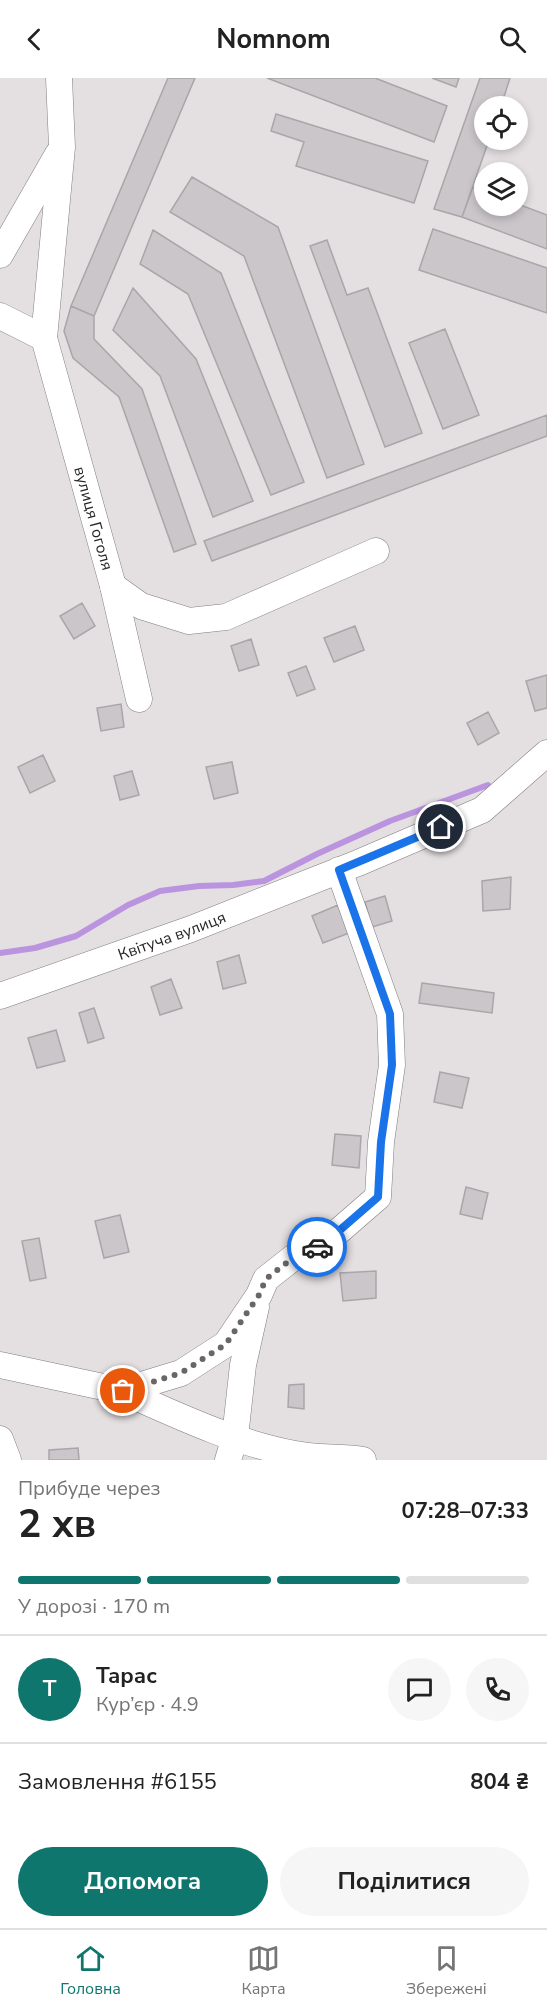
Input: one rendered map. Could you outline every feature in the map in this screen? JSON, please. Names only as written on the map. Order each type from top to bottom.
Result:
[{"type":"street","points":[[0,316],[44,338],[62,147],[59,78]]},
{"type":"street","points":[[0,255],[62,147]]},
{"type":"street","name":"вулиця Гоголя","points":[[44,338],[112,586],[140,699]]},
{"type":"street","points":[[112,586],[141,606],[189,621],[226,617],[376,551]]},
{"type":"street","name":"Квітуча вулиця","points":[[0,996],[191,928],[339,870],[482,810],[547,753]]},
{"type":"street","points":[[123,1391],[181,1373],[226,1344],[259,1295],[266,1279],[294,1257],[325,1243],[378,1197],[381,1142],[392,1065],[390,1014],[339,870]]},
{"type":"street","points":[[231,1449],[243,1365],[259,1295]]},
{"type":"street","points":[[0,1365],[123,1391],[231,1449],[363,1460]]},
{"type":"street","points":[[0,1438],[8,1460]]},
{"type":"building","points":[[168,78],[195,78],[94,316],[71,306]]},
{"type":"building","points":[[267,78],[375,78],[447,106],[434,142]]},
{"type":"building","points":[[432,78],[459,78],[456,87]]},
{"type":"building","points":[[480,78],[510,78],[504,96],[474,96],[474,150],[485,150],[481,162],[474,162],[474,183],[462,217],[434,209]]},
{"type":"building","points":[[276,114],[428,161],[414,203],[296,166],[304,142],[271,131]]},
{"type":"building","points":[[192,177],[278,227],[364,464],[327,478],[244,256],[170,212]]},
{"type":"building","points":[[473,187],[474,216],[528,216],[528,208],[547,215],[547,249],[462,217]]},
{"type":"building","points":[[433,229],[547,268],[547,313],[419,270]]},
{"type":"building","points":[[153,230],[221,273],[304,482],[271,495],[188,294],[140,264]]},
{"type":"building","points":[[327,240],[347,295],[368,288],[422,433],[385,447],[310,246]]},
{"type":"building","points":[[133,288],[196,359],[253,501],[213,517],[160,376],[113,330]]},
{"type":"building","points":[[71,306],[94,316],[94,339],[142,389],[196,544],[174,552],[119,397],[73,358],[64,331]]},
{"type":"building","points":[[445,329],[479,415],[443,429],[409,343]]},
{"type":"building","points":[[547,415],[547,436],[212,561],[204,541]]},
{"type":"building","points":[[82,603],[95,626],[74,639],[60,616]]},
{"type":"building","points":[[355,626],[364,650],[334,662],[324,638]]},
{"type":"building","points":[[251,639],[259,665],[239,671],[231,646]]},
{"type":"building","points":[[306,666],[315,689],[297,696],[288,673]]},
{"type":"building","points":[[547,675],[547,708],[535,711],[526,681]]},
{"type":"building","points":[[121,704],[124,727],[101,731],[97,708]]},
{"type":"building","points":[[488,712],[499,733],[478,745],[467,723]]},
{"type":"building","points":[[43,755],[55,781],[30,793],[18,767]]},
{"type":"building","points":[[232,762],[238,793],[214,799],[206,767]]},
{"type":"building","points":[[132,771],[139,795],[120,800],[114,776]]},
{"type":"building","points":[[511,877],[510,909],[483,911],[482,881]]},
{"type":"building","points":[[385,896],[392,921],[372,927],[365,902]]},
{"type":"building","points":[[338,905],[349,933],[323,943],[312,916]]},
{"type":"building","points":[[239,955],[246,983],[223,989],[217,962]]},
{"type":"building","points":[[171,979],[182,1008],[160,1015],[151,987]]},
{"type":"building","points":[[422,983],[494,993],[492,1013],[419,1003]]},
{"type":"building","points":[[94,1008],[104,1038],[88,1043],[79,1013]]},
{"type":"building","points":[[56,1030],[65,1061],[37,1068],[28,1038]]},
{"type":"building","points":[[440,1072],[469,1078],[462,1108],[434,1102]]},
{"type":"building","points":[[335,1134],[361,1136],[359,1168],[332,1165]]},
{"type":"building","points":[[466,1187],[488,1193],[482,1219],[460,1214]]},
{"type":"building","points":[[120,1215],[129,1252],[104,1258],[95,1221]]},
{"type":"building","points":[[39,1238],[46,1278],[30,1281],[22,1241]]},
{"type":"building","points":[[376,1271],[376,1298],[343,1301],[340,1273]]},
{"type":"building","points":[[304,1384],[304,1409],[288,1407],[289,1385]]},
{"type":"building","points":[[78,1448],[79,1460],[49,1460],[49,1450]]},
{"type":"waterway","points":[[0,953],[35,948],[76,936],[128,905],[160,891],[264,881],[390,821],[488,785]]},
{"type":"way so far","points":[[123,1391],[181,1373],[226,1344],[259,1295],[266,1279],[294,1257],[317,1247]]},
{"type":"route","points":[[317,1247],[325,1243],[378,1197],[381,1142],[392,1065],[390,1014],[339,870],[441,827]]}]
